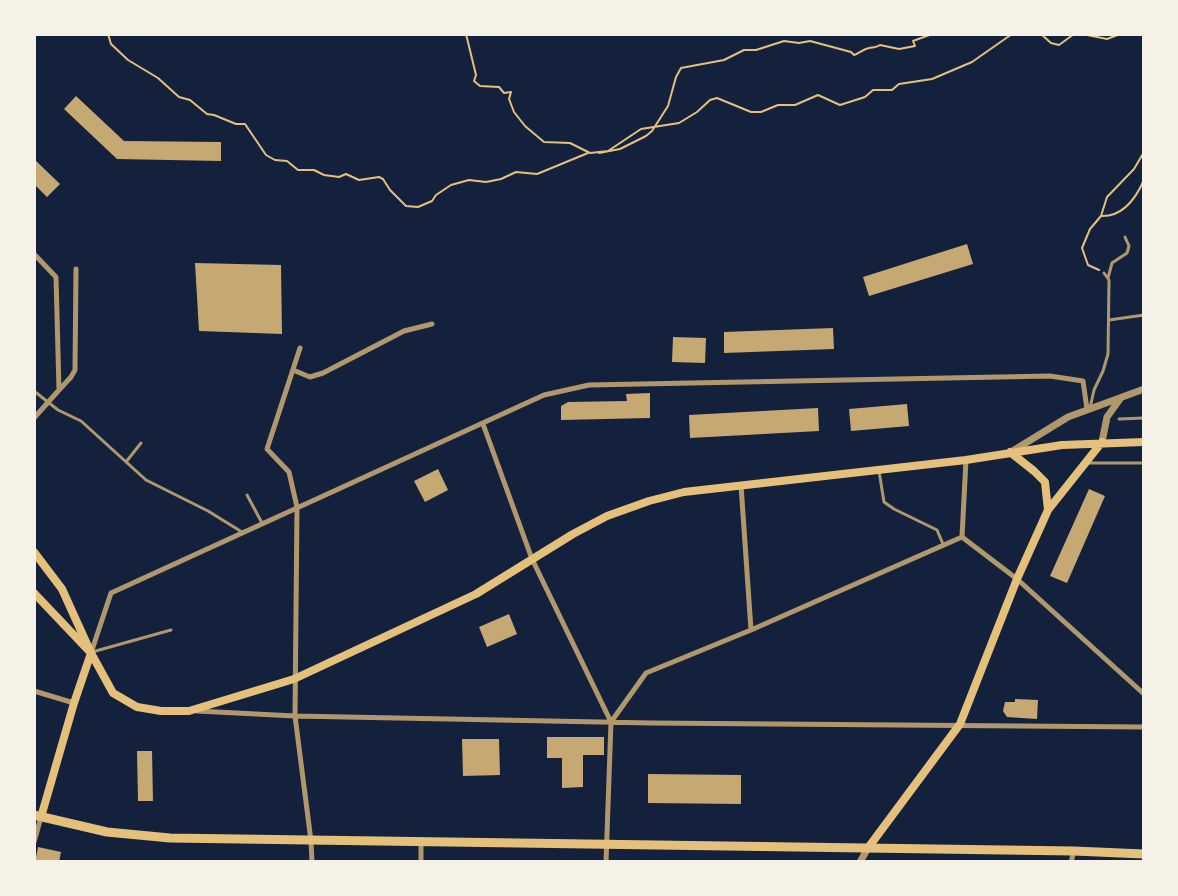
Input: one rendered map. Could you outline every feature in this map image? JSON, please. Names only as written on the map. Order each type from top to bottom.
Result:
[{"type":"main road","points":[[868,848],[960,724],[1017,579],[1048,510],[1102,442]]},
{"type":"main road","points":[[34,552],[62,589],[113,693],[137,707],[161,711],[189,711],[294,679],[476,594],[573,534],[607,516],[648,501],[684,492],[966,460],[1062,445],[1143,442]]},
{"type":"main road","points":[[1010,452],[1045,482],[1048,510]]},
{"type":"main road","points":[[34,593],[91,652]]},
{"type":"main road","points":[[91,652],[38,816],[107,832],[145,837],[311,841],[1074,851],[1143,854]]},
{"type":"street","points":[[34,254],[56,277],[59,390]]},
{"type":"street","points":[[34,418],[75,370],[76,269]]},
{"type":"street","points":[[293,370],[310,377],[323,373],[404,331],[432,324]]},
{"type":"street","points":[[300,348],[267,449],[289,472],[297,507],[294,716],[312,861]]},
{"type":"street","points":[[91,652],[111,593],[544,395],[589,385],[1050,376],[1083,381],[1089,409]]},
{"type":"street","points":[[1010,452],[1068,417],[1143,389]]},
{"type":"street","points":[[1102,442],[1107,417],[1120,399]]},
{"type":"street","points":[[483,424],[532,560],[611,722],[606,861]]},
{"type":"street","points":[[962,537],[966,460]]},
{"type":"street","points":[[741,485],[752,630]]},
{"type":"street","points":[[611,722],[646,673],[752,630],[962,537]]},
{"type":"street","points":[[962,537],[1017,579],[1143,694]]},
{"type":"street","points":[[34,691],[74,703]]},
{"type":"street","points":[[189,711],[294,716],[611,722],[1143,727]]},
{"type":"street","points":[[34,842],[38,816]]},
{"type":"street","points":[[421,842],[421,861]]},
{"type":"street","points":[[860,861],[868,848]]},
{"type":"street","points":[[1071,861],[1074,851]]},
{"type":"lane","points":[[1089,409],[1108,354],[1108,278],[1112,263],[1127,253],[1129,246],[1125,237]]},
{"type":"lane","points":[[1104,273],[1108,278]]},
{"type":"lane","points":[[1109,320],[1143,315]]},
{"type":"lane","points":[[34,391],[48,403],[81,422],[146,480],[208,511],[243,532]]},
{"type":"lane","points":[[1119,419],[1143,418]]},
{"type":"lane","points":[[126,462],[141,443]]},
{"type":"lane","points":[[1085,463],[1143,463]]},
{"type":"lane","points":[[879,469],[884,502],[906,516],[937,530],[944,545]]},
{"type":"lane","points":[[247,495],[262,523]]},
{"type":"lane","points":[[91,652],[171,630]]},
{"type":"path","points":[[108,34],[111,44],[128,60],[158,78],[179,97],[190,100],[207,114],[236,124],[245,124],[266,155],[274,160],[287,161],[298,170],[314,170],[324,176],[339,177],[346,174],[359,180],[379,177],[406,206],[418,207],[432,201],[436,195],[451,185],[469,180],[486,182],[501,179],[516,172],[537,174],[591,152],[608,151],[641,129],[679,123],[697,112],[710,100],[717,98],[751,112],[778,105],[795,105],[818,95],[840,105],[865,97],[873,90],[892,90],[899,84],[932,79],[972,62],[1012,34]]},
{"type":"path","points":[[466,34],[476,75],[474,81],[480,86],[499,87],[504,93],[511,92],[510,99],[514,112],[525,126],[544,142],[570,143],[591,152],[605,154],[646,136],[655,127],[668,106],[676,77],[681,68],[724,60],[744,50],[756,50],[784,41],[799,43],[810,41],[851,52],[854,55],[880,45],[899,49],[915,46],[913,41],[932,34]]},
{"type":"path","points":[[1041,34],[1051,44],[1059,45],[1074,34]]},
{"type":"path","points":[[1082,34],[1107,39],[1120,34]]},
{"type":"path","points":[[1104,273],[1088,266],[1082,248],[1090,229],[1101,216],[1107,197],[1134,169],[1143,152]]},
{"type":"path","points":[[1101,216],[1109,217],[1128,205],[1136,197],[1143,180]]},
{"type":"building","points":[[76,96],[124,141],[221,142],[221,161],[117,159],[64,109]]},
{"type":"building","points":[[34,159],[60,184],[47,197],[34,184]]},
{"type":"building","points":[[967,244],[973,264],[869,296],[863,277]]},
{"type":"building","points":[[195,263],[281,265],[282,334],[199,331]]},
{"type":"building","points":[[833,328],[834,349],[724,353],[724,332]]},
{"type":"building","points":[[673,337],[706,338],[705,363],[672,362]]},
{"type":"building","points":[[650,393],[650,418],[561,420],[561,406],[568,402],[627,401],[626,394]]},
{"type":"building","points":[[907,404],[909,426],[851,431],[849,409]]},
{"type":"building","points":[[818,408],[819,431],[690,438],[689,415]]},
{"type":"building","points":[[438,469],[448,490],[425,502],[414,481]]},
{"type":"building","points":[[1089,489],[1105,496],[1067,583],[1050,576]]},
{"type":"building","points":[[509,614],[517,634],[487,647],[479,627]]},
{"type":"building","points":[[1015,699],[1038,700],[1037,719],[1007,717],[1003,711],[1005,702],[1015,702]]},
{"type":"building","points":[[547,737],[604,737],[604,755],[583,755],[583,787],[562,788],[562,758],[547,758]]},
{"type":"building","points":[[462,739],[499,739],[500,775],[463,776]]},
{"type":"building","points":[[137,751],[152,751],[153,801],[138,801]]},
{"type":"building","points":[[648,774],[741,775],[741,804],[648,803]]},
{"type":"building","points":[[38,847],[61,852],[59,862],[35,862]]}]
